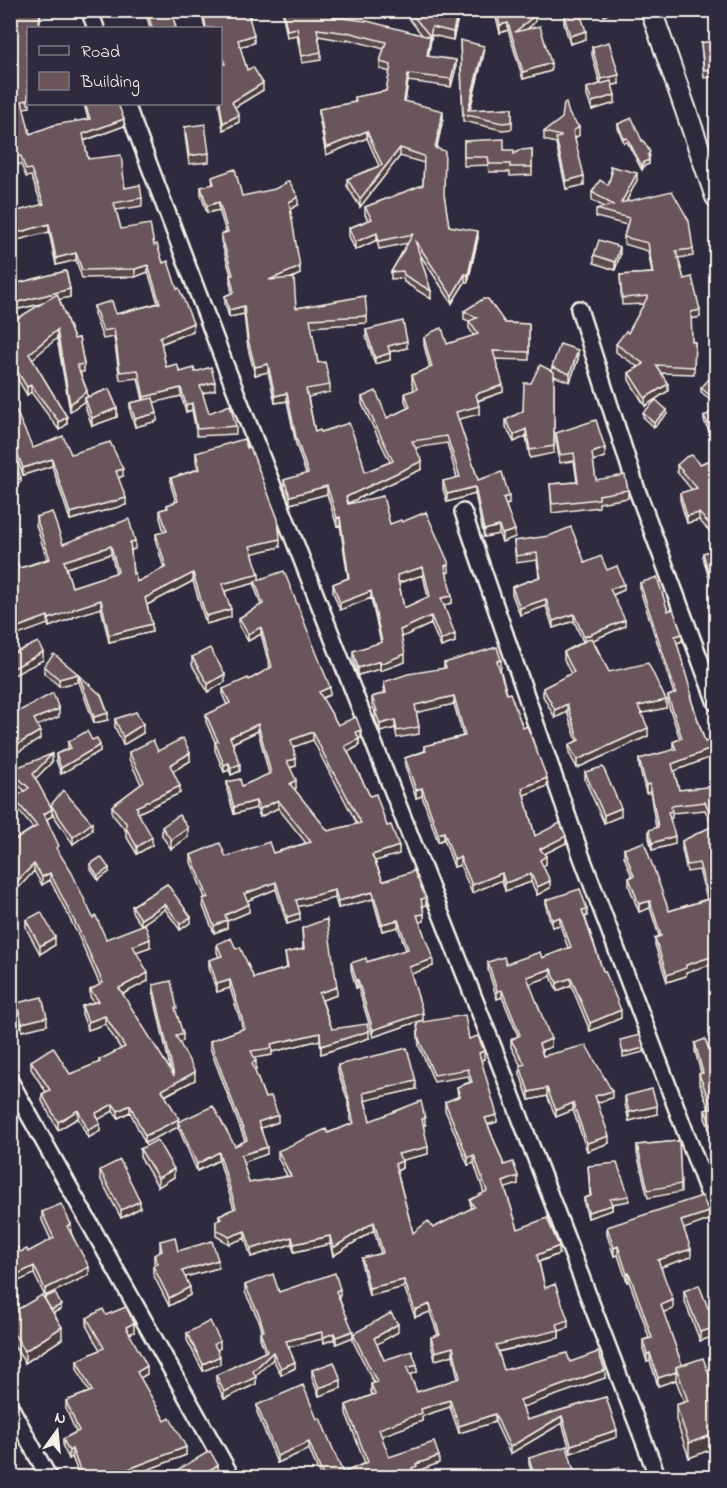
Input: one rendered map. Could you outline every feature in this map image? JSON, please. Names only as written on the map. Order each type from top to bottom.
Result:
[{"type":"street","points":[[89,10],[96,27]]},
{"type":"street","points":[[651,10],[717,196]]},
{"type":"street","points":[[126,105],[220,354],[499,1060],[658,1478]]},
{"type":"street","points":[[579,309],[637,490],[717,703]]},
{"type":"street","points":[[463,512],[582,855],[717,1213]]},
{"type":"street","points":[[10,1082],[232,1478]]},
{"type":"street","points":[[10,1406],[49,1478]]},
{"type":"building","points":[[10,10],[40,10],[39,26],[29,25],[27,27],[27,100],[22,101],[30,134],[54,125],[90,119],[85,105],[118,105],[124,119],[83,134],[88,159],[121,155],[125,188],[140,185],[142,198],[114,203],[121,229],[150,224],[154,245],[157,244],[163,263],[168,261],[177,289],[179,288],[193,323],[160,337],[166,367],[177,364],[180,372],[194,368],[195,372],[211,367],[215,382],[200,386],[209,413],[230,405],[236,426],[197,429],[192,403],[186,405],[181,388],[144,397],[138,370],[120,372],[114,329],[103,331],[94,306],[112,301],[116,314],[160,303],[148,265],[135,269],[82,270],[76,253],[56,258],[49,224],[13,234],[10,213],[44,204],[31,169],[26,170],[21,156],[10,158]]},
{"type":"building","points":[[147,10],[171,10],[176,27],[152,27]]},
{"type":"building","points":[[203,10],[247,10],[254,35],[238,40],[247,70],[253,67],[263,83],[232,102],[239,115],[223,123],[220,105],[222,105],[222,65],[225,64],[222,56],[222,27],[206,27]]},
{"type":"building","points":[[283,10],[333,10],[333,17],[367,21],[430,37],[427,56],[456,60],[451,79],[408,74],[404,101],[443,111],[435,148],[445,151],[444,194],[449,226],[478,231],[468,275],[465,274],[452,296],[415,240],[431,291],[404,275],[403,271],[391,272],[413,234],[379,241],[377,233],[355,242],[349,228],[372,219],[365,207],[423,185],[424,156],[400,148],[360,199],[347,179],[382,165],[367,131],[326,148],[319,109],[356,102],[355,97],[386,91],[391,65],[380,62],[386,42],[347,32],[317,29],[321,52],[302,56],[297,28],[287,30]]},
{"type":"building","points":[[408,10],[458,10],[453,32],[432,27],[430,36]]},
{"type":"building","points":[[496,10],[534,10],[535,15],[515,32],[540,26],[551,63],[523,72],[508,23],[500,25]]},
{"type":"building","points":[[580,13],[586,31],[570,36],[564,16]]},
{"type":"building","points":[[460,40],[484,46],[468,110],[512,108],[512,122],[502,123],[463,114]]},
{"type":"building","points":[[717,40],[717,69],[704,70],[701,43]]},
{"type":"building","points":[[609,42],[619,75],[601,79],[592,47]]},
{"type":"building","points":[[611,81],[615,95],[592,102],[587,88]]},
{"type":"building","points":[[564,103],[579,127],[573,131],[584,176],[566,181],[556,138],[561,136],[544,132],[562,118]]},
{"type":"building","points":[[632,118],[642,141],[650,152],[649,160],[642,166],[627,138],[624,139],[618,124]]},
{"type":"building","points":[[205,124],[209,153],[189,156],[185,127]]},
{"type":"building","points":[[504,139],[504,150],[514,150],[514,154],[520,150],[532,149],[532,167],[489,164],[488,157],[464,157],[464,141]]},
{"type":"building","points":[[610,166],[637,173],[621,203],[672,191],[689,221],[693,249],[676,251],[684,279],[692,277],[700,310],[691,312],[692,342],[695,342],[694,367],[656,365],[668,384],[645,398],[629,373],[644,364],[616,344],[626,331],[628,333],[648,296],[622,298],[620,275],[653,273],[648,243],[624,237],[629,218],[596,209],[613,205],[592,192],[600,180],[608,185],[612,172]]},
{"type":"building","points":[[235,169],[242,196],[275,189],[289,181],[298,197],[289,202],[300,267],[269,280],[294,278],[296,308],[365,296],[367,316],[310,319],[318,363],[325,362],[330,385],[306,389],[315,432],[349,423],[365,472],[393,461],[362,397],[376,391],[387,418],[410,407],[405,393],[417,389],[412,375],[432,367],[424,338],[442,328],[447,344],[478,334],[469,321],[477,318],[464,311],[483,299],[488,299],[505,323],[529,324],[529,352],[493,351],[503,385],[476,394],[479,406],[456,412],[478,480],[502,472],[509,496],[503,498],[515,530],[502,534],[499,526],[484,530],[475,487],[447,494],[443,481],[460,477],[447,436],[412,441],[422,461],[346,497],[348,504],[383,496],[390,524],[401,520],[402,522],[426,512],[449,564],[445,566],[452,596],[441,598],[455,634],[441,640],[431,616],[400,630],[405,654],[380,664],[380,661],[358,668],[353,651],[382,642],[371,591],[340,603],[333,584],[349,578],[340,517],[337,518],[327,486],[290,496],[284,480],[308,473],[296,437],[287,393],[275,396],[268,364],[255,367],[248,340],[244,306],[229,310],[225,296],[234,292],[230,275],[233,275],[221,234],[228,232],[219,202],[207,206],[201,187],[214,184],[212,177]],"holes":[[[423,567],[430,596],[404,608],[397,575]]]},
{"type":"building","points":[[599,240],[620,247],[615,262],[594,255]]},
{"type":"building","points":[[66,271],[70,289],[10,304],[10,285]]},
{"type":"building","points":[[57,294],[74,339],[79,338],[84,364],[77,365],[87,391],[70,404],[57,330],[29,354],[67,417],[59,422],[31,385],[27,387],[14,366],[17,364],[10,356],[10,323]]},
{"type":"building","points":[[403,321],[407,341],[388,346],[390,353],[375,358],[366,330]]},
{"type":"building","points":[[560,344],[578,350],[570,374],[552,367]]},
{"type":"building","points":[[540,365],[554,372],[554,446],[530,450],[526,429],[514,435],[506,420],[523,411],[524,383],[531,383]]},
{"type":"building","points":[[710,378],[717,384],[717,401],[701,388]]},
{"type":"building","points":[[109,389],[117,408],[92,418],[85,398]]},
{"type":"building","points":[[153,398],[157,413],[135,419],[130,403]]},
{"type":"building","points":[[656,400],[667,410],[654,423],[643,413]]},
{"type":"building","points":[[717,410],[717,425],[710,428],[704,416]]},
{"type":"building","points":[[16,411],[33,448],[63,436],[71,454],[110,442],[123,469],[116,471],[126,498],[70,513],[52,459],[23,468],[10,434],[10,413]]},
{"type":"building","points":[[596,420],[605,448],[592,453],[596,480],[625,475],[628,490],[599,495],[599,499],[552,504],[550,484],[578,482],[574,453],[560,455],[556,433]]},
{"type":"building","points":[[244,439],[247,448],[250,447],[278,519],[280,539],[250,546],[259,574],[222,584],[231,609],[206,616],[193,573],[145,598],[152,624],[109,635],[101,600],[10,630],[10,558],[13,556],[20,568],[50,559],[36,517],[52,512],[63,544],[129,519],[135,541],[130,542],[133,574],[135,573],[137,582],[166,567],[156,534],[167,531],[160,510],[178,501],[171,478],[200,469],[196,453]],"holes":[[[111,546],[118,572],[72,587],[64,561]]]},
{"type":"building","points":[[692,455],[700,464],[717,457],[717,532],[699,513],[687,516],[680,493],[697,488],[677,465]]},
{"type":"building","points":[[16,464],[21,478],[10,482],[10,466]]},
{"type":"building","points":[[571,527],[585,563],[601,556],[607,570],[617,566],[624,584],[610,589],[625,620],[584,637],[574,614],[553,621],[546,599],[520,608],[512,587],[540,577],[537,553],[516,556],[514,541],[549,536]]},
{"type":"building","points":[[717,549],[717,569],[708,571],[703,553]]},
{"type":"building","points":[[284,571],[330,687],[319,692],[338,725],[356,717],[361,730],[356,732],[359,739],[345,746],[370,796],[376,794],[387,826],[391,825],[399,846],[372,855],[383,881],[414,871],[426,898],[421,899],[424,914],[417,915],[433,959],[409,967],[423,1013],[373,1030],[351,963],[366,958],[367,962],[408,949],[398,920],[382,924],[373,892],[338,901],[335,890],[296,900],[300,913],[287,917],[276,882],[244,894],[249,904],[225,915],[227,920],[214,926],[203,899],[208,897],[191,855],[220,843],[226,857],[269,842],[273,853],[311,842],[278,800],[260,809],[256,801],[234,807],[227,782],[240,779],[242,786],[271,773],[258,724],[230,737],[240,764],[231,768],[229,763],[224,765],[215,742],[218,741],[206,715],[230,703],[223,689],[248,678],[249,680],[272,667],[261,627],[248,634],[239,618],[263,604],[255,581]],"holes":[[[313,732],[361,823],[328,831],[290,784],[296,780],[287,761],[296,759],[291,740]]]},
{"type":"building","points":[[657,577],[668,611],[673,609],[682,634],[675,636],[692,696],[690,696],[705,742],[709,741],[711,749],[672,764],[679,790],[717,786],[717,955],[686,965],[686,968],[667,975],[655,938],[661,936],[650,901],[639,904],[629,878],[634,876],[624,849],[644,842],[669,911],[709,899],[699,863],[687,865],[682,841],[715,825],[705,802],[671,806],[672,811],[668,812],[675,836],[652,843],[649,830],[658,827],[650,784],[646,785],[639,759],[676,749],[673,742],[682,738],[668,696],[676,693],[640,583]]},
{"type":"building","points":[[591,638],[609,672],[648,663],[666,700],[638,706],[648,728],[577,760],[569,745],[579,740],[567,704],[555,710],[543,688],[574,672],[564,652]]},
{"type":"building","points":[[38,642],[43,652],[10,670],[10,655]]},
{"type":"building","points":[[497,647],[501,660],[497,661],[507,694],[510,693],[523,728],[527,726],[547,778],[522,788],[535,836],[560,823],[566,836],[540,849],[546,856],[540,860],[550,881],[537,887],[531,874],[505,883],[502,873],[472,885],[460,857],[454,859],[444,832],[438,834],[422,788],[416,790],[405,758],[426,751],[424,746],[465,736],[454,696],[415,705],[419,727],[397,731],[395,720],[380,724],[372,697],[386,693],[384,682],[408,674],[446,668],[444,663]]},
{"type":"building","points":[[210,648],[225,674],[208,684],[192,657]]},
{"type":"building","points":[[54,654],[78,674],[59,679],[44,666]]},
{"type":"building","points":[[79,675],[101,695],[108,713],[94,717]]},
{"type":"building","points":[[53,693],[59,709],[34,719],[40,731],[10,749],[10,716]]},
{"type":"building","points":[[136,712],[143,724],[123,737],[115,719]]},
{"type":"building","points":[[87,731],[92,740],[97,738],[100,745],[61,768],[56,754],[71,748],[68,742]]},
{"type":"building","points":[[183,738],[190,753],[170,765],[180,786],[136,807],[152,837],[137,847],[126,828],[126,823],[112,806],[144,782],[129,752],[153,740],[158,751]]},
{"type":"building","points":[[52,754],[33,774],[52,809],[44,814],[59,846],[56,848],[72,873],[93,918],[96,916],[106,939],[145,924],[150,939],[133,946],[148,973],[119,988],[174,1076],[153,985],[171,981],[177,1008],[175,1008],[183,1034],[176,1036],[195,1072],[162,1090],[179,1119],[145,1136],[130,1105],[118,1111],[113,1104],[96,1113],[100,1124],[88,1130],[78,1110],[58,1122],[42,1094],[50,1090],[31,1061],[53,1047],[70,1074],[100,1062],[99,1060],[125,1047],[105,1016],[88,1022],[82,1006],[99,1001],[90,990],[103,983],[50,873],[42,877],[34,864],[10,888],[10,843],[37,826],[16,797],[29,788],[10,770]]},
{"type":"building","points":[[603,767],[621,808],[604,815],[585,772]]},
{"type":"building","points":[[63,790],[92,823],[73,837],[51,805]]},
{"type":"building","points":[[179,815],[188,828],[171,840],[162,827]]},
{"type":"building","points":[[101,857],[109,868],[98,876],[90,864]]},
{"type":"building","points":[[167,884],[191,917],[180,924],[165,904],[141,919],[132,906]]},
{"type":"building","points":[[580,889],[587,909],[582,910],[603,971],[605,971],[621,1010],[590,1023],[571,978],[557,983],[551,969],[527,977],[551,1039],[539,1044],[543,1056],[586,1045],[612,1091],[595,1096],[609,1136],[587,1143],[573,1103],[556,1110],[547,1088],[529,1092],[520,1066],[525,1064],[511,1040],[520,1035],[502,990],[497,991],[488,962],[504,957],[506,964],[540,952],[542,958],[571,947],[560,917],[552,920],[546,900]]},
{"type":"building","points":[[41,912],[55,937],[40,946],[26,920]]},
{"type":"building","points":[[327,919],[337,987],[319,993],[332,1029],[367,1024],[369,1031],[321,1046],[320,1033],[271,1044],[272,1048],[251,1051],[256,1061],[252,1063],[265,1098],[271,1096],[278,1115],[258,1122],[267,1147],[241,1155],[249,1183],[291,1176],[278,1151],[326,1129],[328,1133],[354,1123],[349,1098],[338,1065],[407,1048],[416,1081],[363,1093],[370,1121],[421,1101],[428,1147],[398,1154],[402,1161],[395,1164],[413,1233],[428,1221],[433,1228],[474,1207],[470,1200],[487,1191],[474,1155],[468,1158],[445,1102],[460,1096],[457,1087],[472,1082],[468,1069],[434,1075],[419,1039],[417,1023],[465,1015],[469,1039],[478,1036],[484,1051],[479,1053],[497,1115],[485,1118],[504,1165],[513,1162],[518,1176],[503,1182],[518,1229],[547,1218],[559,1246],[537,1255],[545,1288],[555,1284],[568,1320],[557,1324],[559,1330],[496,1345],[504,1370],[567,1353],[570,1362],[598,1352],[605,1370],[520,1400],[527,1420],[606,1397],[617,1430],[571,1445],[562,1416],[510,1447],[495,1414],[459,1426],[450,1400],[421,1409],[422,1413],[379,1429],[389,1457],[434,1442],[439,1456],[416,1464],[417,1466],[412,1468],[413,1471],[395,1478],[324,1478],[309,1442],[277,1456],[257,1405],[303,1385],[317,1419],[320,1418],[343,1473],[368,1462],[346,1405],[375,1394],[371,1384],[377,1382],[353,1334],[391,1313],[398,1324],[374,1338],[384,1360],[412,1351],[417,1365],[407,1368],[417,1392],[460,1378],[453,1347],[435,1352],[431,1337],[440,1335],[430,1304],[415,1310],[404,1280],[369,1288],[362,1258],[383,1253],[374,1222],[333,1248],[330,1236],[294,1244],[292,1237],[251,1249],[245,1231],[229,1237],[216,1229],[216,1221],[221,1219],[219,1215],[236,1208],[219,1152],[197,1164],[178,1122],[213,1106],[235,1146],[247,1140],[210,1041],[245,1028],[230,980],[217,984],[209,960],[222,956],[217,944],[231,938],[236,949],[240,947],[254,978],[288,968],[285,953],[304,949],[302,928]]},
{"type":"building","points":[[717,988],[717,1001],[711,989]]},
{"type":"building","points":[[42,997],[47,1017],[22,1023],[17,1003]]},
{"type":"building","points":[[640,1035],[644,1048],[623,1053],[620,1040]]},
{"type":"building","points":[[705,1039],[717,1071],[717,1139],[705,1110],[712,1108],[699,1074],[703,1073],[695,1043]]},
{"type":"building","points":[[652,1089],[657,1106],[629,1112],[625,1096]]},
{"type":"building","points":[[157,1140],[174,1169],[158,1178],[140,1149]]},
{"type":"building","points":[[679,1141],[681,1184],[648,1190],[637,1145]]},
{"type":"building","points":[[120,1160],[140,1201],[121,1210],[100,1170]]},
{"type":"building","points":[[617,1163],[629,1196],[610,1199],[612,1205],[588,1212],[584,1198],[591,1196],[588,1166]]},
{"type":"building","points":[[702,1196],[709,1212],[681,1221],[691,1249],[658,1260],[673,1300],[661,1305],[682,1365],[676,1367],[676,1372],[658,1378],[643,1340],[652,1338],[643,1311],[618,1246],[614,1248],[607,1227]]},
{"type":"building","points":[[61,1204],[71,1224],[67,1226],[89,1267],[45,1289],[34,1266],[10,1278],[10,1233],[20,1252],[27,1249],[28,1252],[54,1238],[42,1212]]},
{"type":"building","points":[[175,1237],[178,1251],[212,1241],[218,1260],[182,1271],[190,1287],[169,1298],[153,1266],[158,1263],[154,1255],[162,1251],[160,1241]]},
{"type":"building","points":[[335,1273],[340,1289],[336,1291],[353,1331],[336,1337],[334,1333],[324,1337],[322,1332],[286,1341],[295,1362],[281,1368],[273,1352],[253,1371],[256,1377],[224,1392],[216,1375],[267,1351],[260,1332],[264,1331],[260,1317],[245,1285],[273,1274],[279,1292]]},
{"type":"building","points":[[699,1285],[708,1308],[717,1305],[717,1327],[700,1332],[684,1291]]},
{"type":"building","points":[[55,1293],[61,1305],[51,1310],[44,1298]]},
{"type":"building","points":[[42,1295],[62,1327],[25,1351],[10,1328],[10,1314]]},
{"type":"building","points":[[126,1307],[134,1323],[126,1327],[147,1366],[137,1372],[165,1421],[170,1418],[186,1447],[105,1478],[83,1478],[72,1449],[69,1451],[63,1439],[79,1431],[66,1401],[92,1391],[77,1361],[104,1348],[87,1318],[103,1309],[106,1315]]},
{"type":"building","points":[[210,1321],[220,1341],[214,1344],[220,1356],[203,1364],[187,1333]]},
{"type":"building","points":[[703,1358],[714,1388],[717,1387],[717,1433],[689,1443],[676,1405],[688,1401],[676,1367]]},
{"type":"building","points":[[334,1362],[341,1380],[319,1388],[312,1370]]},
{"type":"building","points":[[567,1446],[576,1478],[535,1478],[529,1458]]},
{"type":"building","points":[[210,1451],[218,1465],[199,1476],[200,1478],[163,1478]]},
{"type":"building","points":[[619,1467],[624,1478],[603,1478],[602,1474]]},
{"type":"building","points":[[35,1470],[39,1478],[21,1478],[21,1477]]}]
